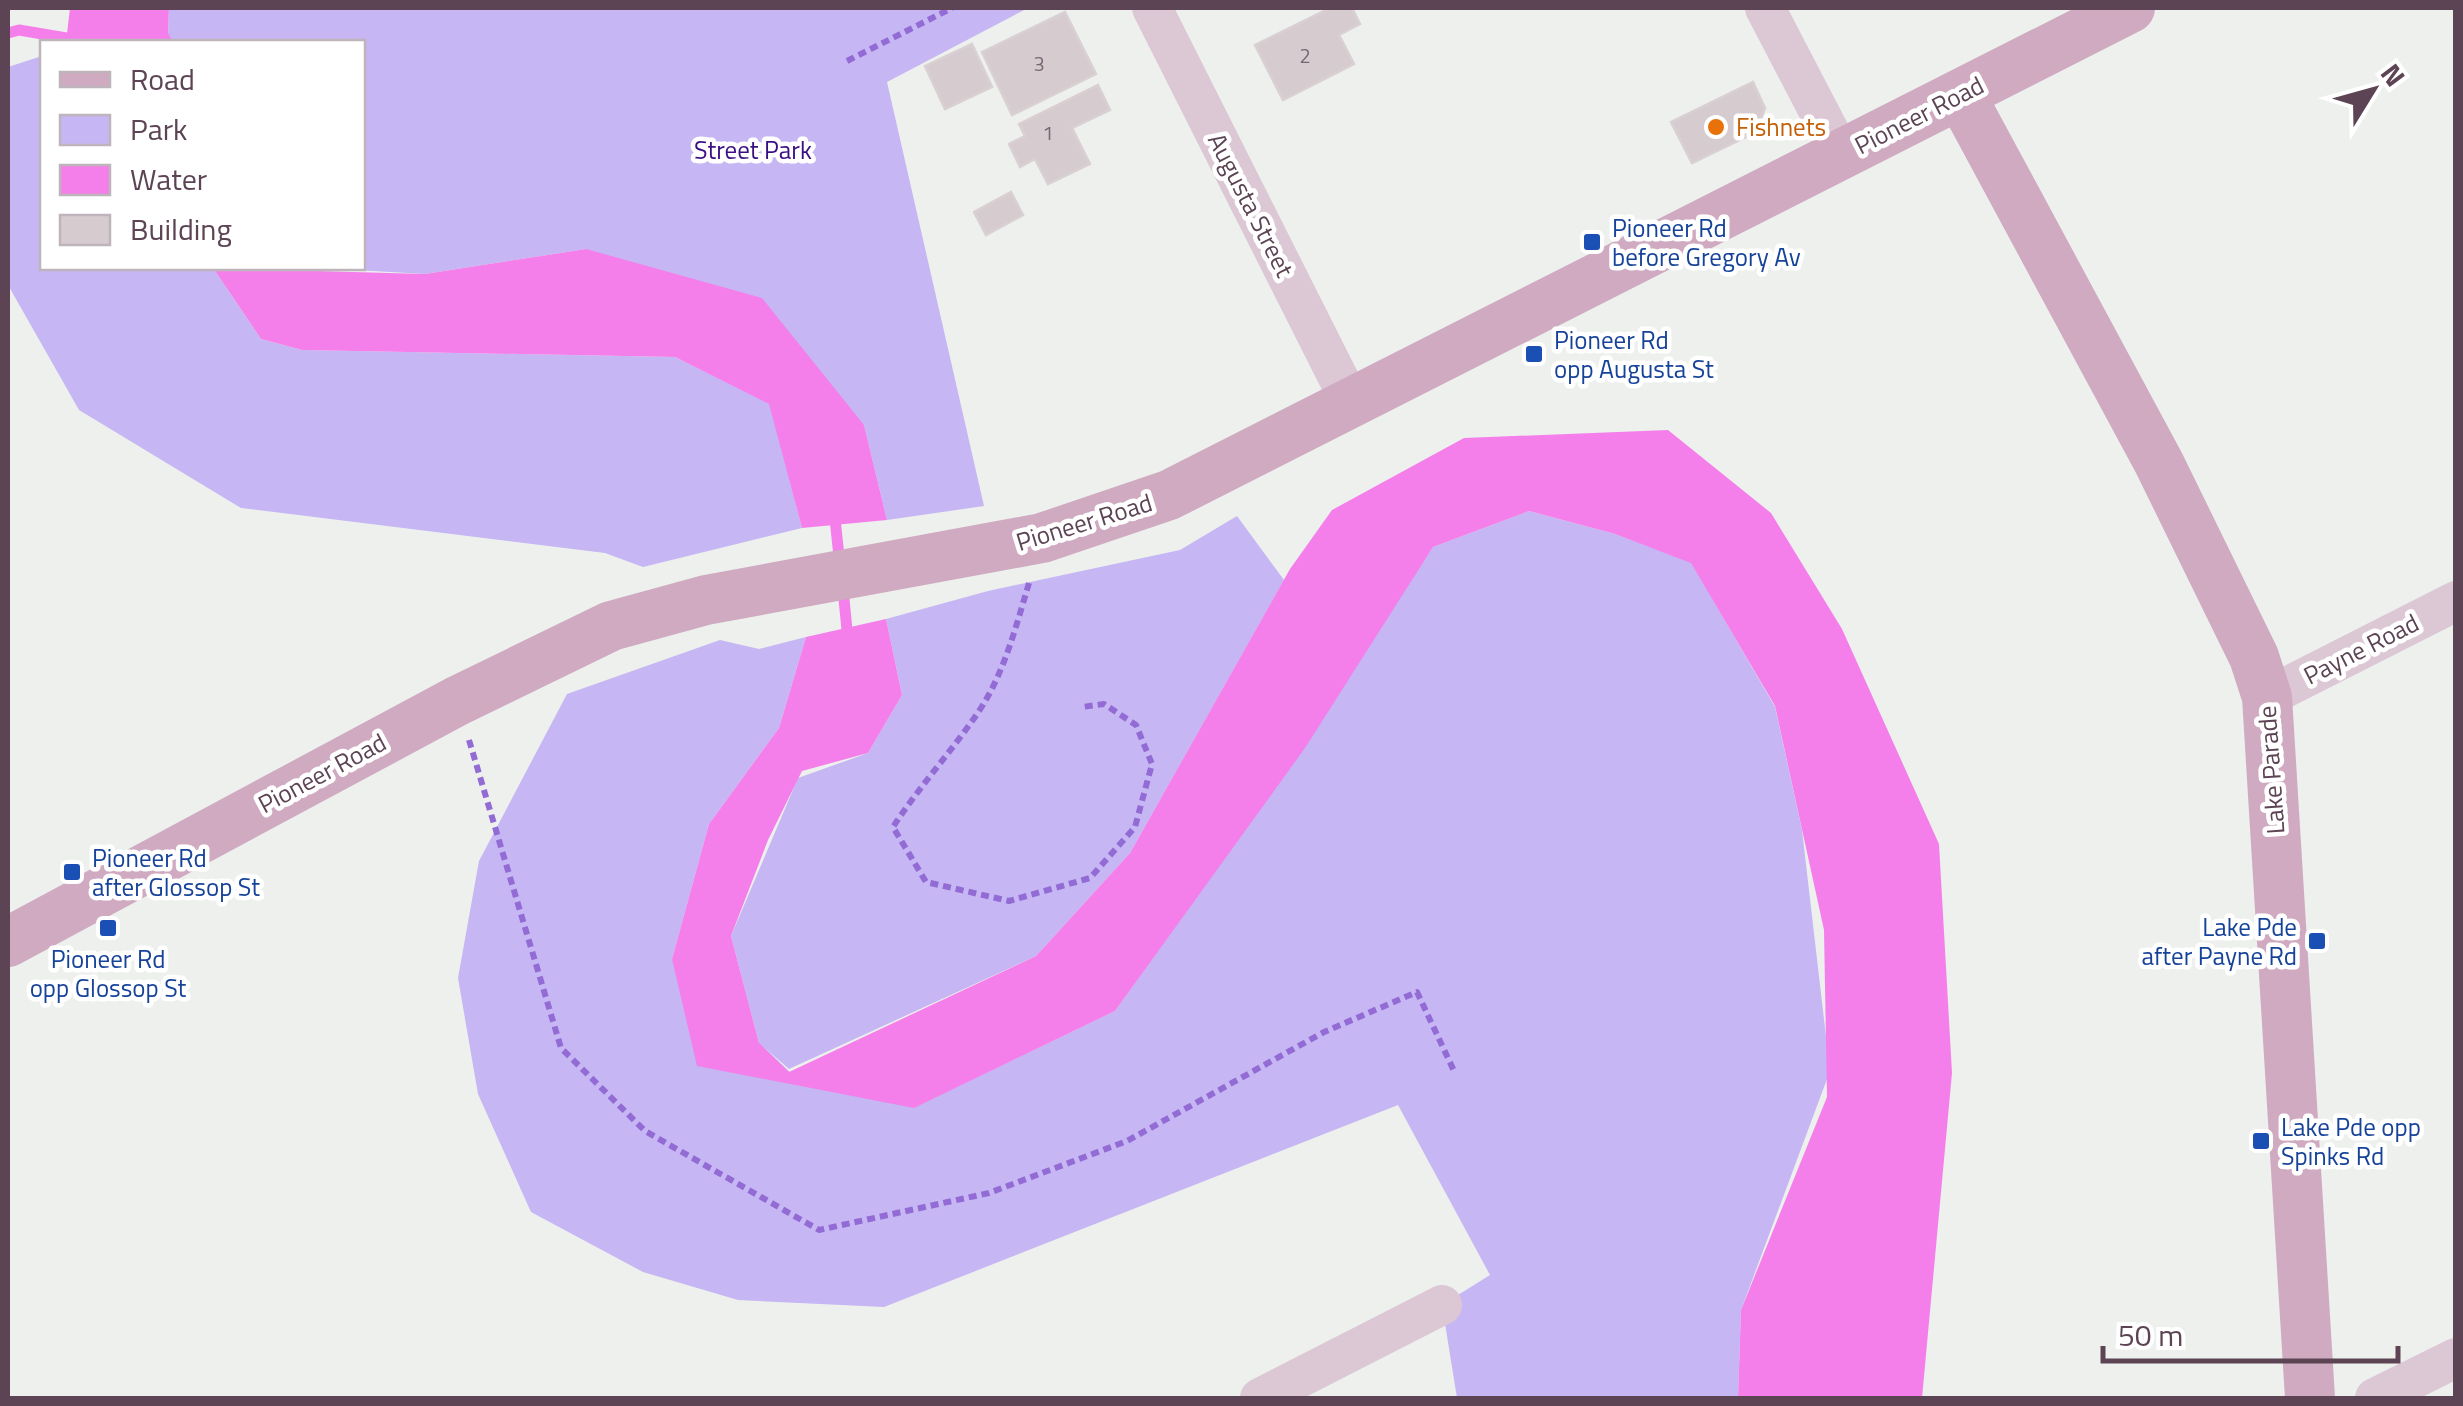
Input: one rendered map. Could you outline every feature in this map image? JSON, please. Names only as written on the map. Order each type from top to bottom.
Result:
[{"type":"main road","name":"Pioneer Road","points":[[8,942],[457,700],[611,626],[658,611],[1042,538],[1169,495],[2130,8]]},
{"type":"main road","name":"Lake Parade","points":[[1960,94],[2159,463],[2240,627],[2266,697],[2310,1398]]},
{"type":"street","name":"Augusta Street","points":[[1152,8],[1351,403]]},
{"type":"street","points":[[1765,8],[1841,154]]},
{"type":"street","name":"Payne Road","points":[[2266,697],[2456,601]]},
{"type":"street","points":[[1260,1398],[1442,1305]]},
{"type":"street","points":[[2375,1398],[2456,1358]]},
{"type":"path","points":[[847,61],[952,8]]},
{"type":"path","points":[[1042,538],[1011,645],[979,712],[893,827],[926,882],[1009,901],[1090,878],[1135,827],[1152,764],[1136,725],[1104,704],[1082,707]]},
{"type":"path","points":[[457,700],[561,1048],[645,1130],[819,1230],[989,1193],[1126,1141],[1324,1032],[1417,992],[1454,1071]]},
{"type":"green space","name":"Street Park","points":[[169,8],[1028,8],[887,82],[984,506],[887,520],[864,425],[586,249],[425,274],[356,270],[365,270],[365,40],[172,40],[168,34]]},
{"type":"green space","points":[[40,57],[40,270],[214,270],[261,339],[302,350],[675,357],[770,404],[802,528],[643,567],[605,553],[241,508],[79,410],[8,285],[8,67]]},
{"type":"green space","points":[[1529,511],[1615,534],[1691,562],[1775,707],[1802,830],[1830,1071],[1741,1310],[1738,1398],[1457,1398],[1442,1305],[1490,1275],[1398,1105],[884,1307],[738,1300],[643,1272],[531,1212],[478,1094],[458,978],[479,861],[567,694],[720,640],[759,649],[806,637],[779,728],[709,824],[672,959],[796,1078],[915,1107],[1115,1011],[1211,877],[1433,547]]},
{"type":"green space","points":[[1237,516],[1284,580],[1130,853],[1036,956],[789,1069],[759,1043],[731,936],[798,778],[868,753],[902,695],[886,619],[988,591],[1180,550]]},
{"type":"water","points":[[70,8],[169,8],[168,33],[172,40],[66,40]]},
{"type":"water","points":[[586,249],[762,298],[864,425],[887,520],[802,528],[769,404],[675,357],[302,350],[261,339],[214,270],[425,274]]},
{"type":"water","points":[[1668,430],[1771,513],[1842,629],[1939,844],[1952,1073],[1922,1398],[1738,1398],[1741,1310],[1827,1097],[1824,930],[1775,706],[1691,563],[1615,534],[1529,511],[1433,547],[1305,748],[1115,1011],[914,1108],[697,1066],[672,959],[709,824],[779,728],[806,637],[886,619],[902,695],[868,753],[802,771],[768,840],[731,936],[759,1043],[789,1072],[1036,956],[1130,853],[1290,569],[1332,510],[1464,438]]},
{"type":"building","points":[[1330,8],[1352,8],[1360,24],[1339,35],[1354,64],[1283,100],[1255,45]]},
{"type":"building","points":[[1065,12],[1096,74],[1012,115],[982,52]]},
{"type":"building","points":[[972,44],[992,87],[945,109],[925,66]]},
{"type":"building","name":"Fishnets","points":[[1753,82],[1765,108],[1756,132],[1692,163],[1671,122]]},
{"type":"building","points":[[1098,85],[1110,110],[1072,128],[1090,164],[1048,184],[1035,159],[1020,167],[1009,144],[1025,136],[1019,124]]},
{"type":"building","points":[[1011,192],[1023,215],[986,235],[974,212]]},
{"type":"waterway","points":[[8,33],[19,30],[78,40]]},
{"type":"waterway","points":[[834,509],[840,566]]},
{"type":"waterway","points":[[843,589],[848,640]]},
{"type":"place","name":"Fishnets","points":[[1716,127]]},
{"type":"place","name":"Pioneer Rd before Gregory Av","points":[[1592,242]]},
{"type":"place","name":"Pioneer Rd opp Augusta St","points":[[1534,354]]},
{"type":"place","name":"Pioneer Rd after Glossop St","points":[[72,872]]},
{"type":"place","name":"Pioneer Rd opp Glossop St","points":[[108,928]]},
{"type":"place","name":"Lake Pde after Payne Rd","points":[[2317,941]]},
{"type":"place","name":"Lake Pde opp Spinks Rd","points":[[2261,1141]]}]
